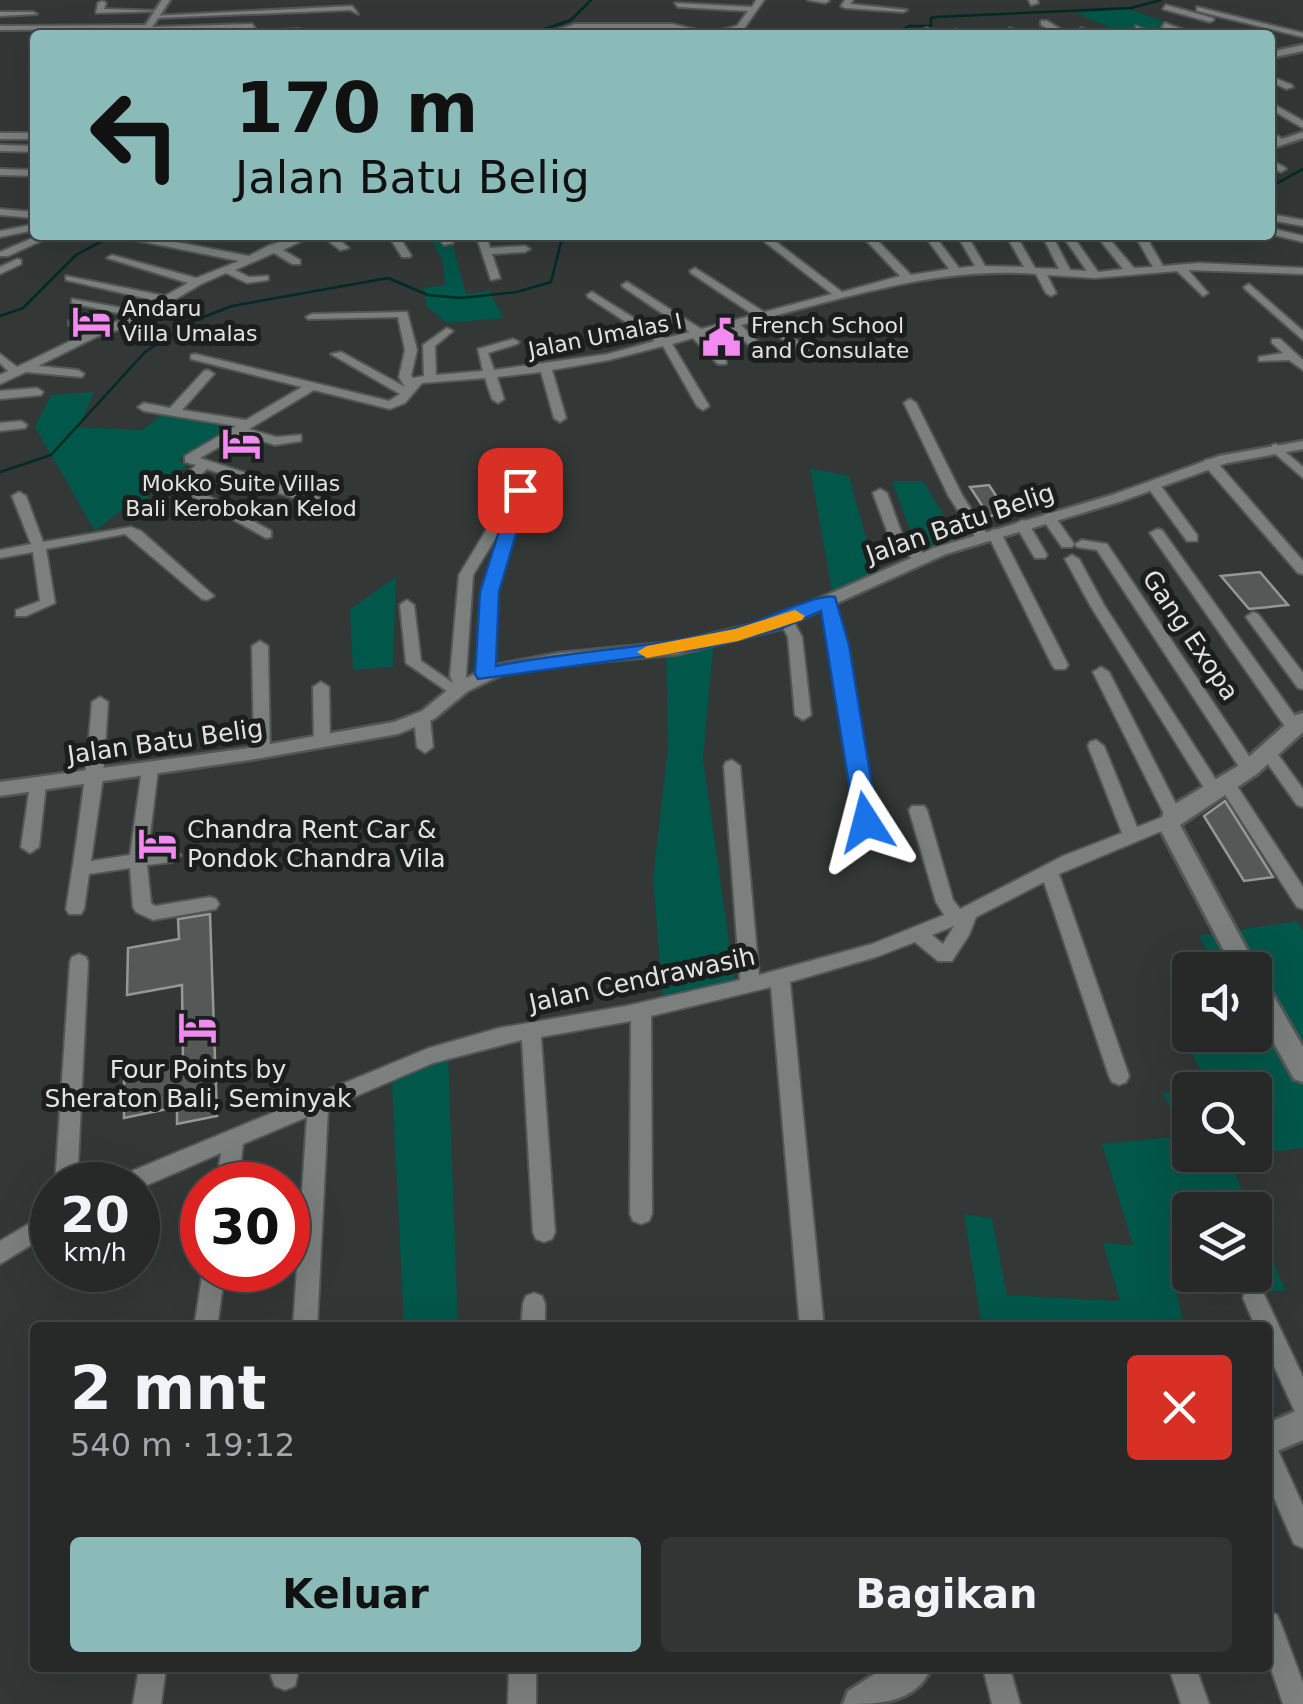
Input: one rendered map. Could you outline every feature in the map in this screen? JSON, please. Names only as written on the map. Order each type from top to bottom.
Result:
[{"type":"main road","points":[[1236,952],[1176,844],[1172,818],[1249,769],[1299,724]]},
{"type":"main road","points":[[1272,1016],[1303,1071]]},
{"type":"main road","points":[[1272,1437],[1303,1424]]},
{"type":"main road","points":[[860,1704],[908,1672]]},
{"type":"street","points":[[812,0],[825,2]]},
{"type":"street","points":[[894,0],[902,5]]},
{"type":"street","points":[[102,2],[98,11],[352,8]]},
{"type":"street","points":[[847,3],[902,5]]},
{"type":"street","points":[[678,5],[756,8]]},
{"type":"street","points":[[147,30],[161,8]]},
{"type":"street","points":[[688,14],[756,8]]},
{"type":"street","points":[[734,30],[756,8]]},
{"type":"street","points":[[1166,8],[1246,30]]},
{"type":"street","points":[[1200,10],[1303,35]]},
{"type":"street","points":[[0,14],[33,14]]},
{"type":"street","points":[[1202,26],[1216,21]]},
{"type":"street","points":[[1044,24],[1056,30]]},
{"type":"street","points":[[0,25],[76,30]]},
{"type":"street","points":[[1165,25],[1177,30]]},
{"type":"street","points":[[167,30],[252,26]]},
{"type":"street","points":[[563,30],[575,26],[613,30]]},
{"type":"street","points":[[1139,28],[1143,30]]},
{"type":"street","points":[[637,30],[690,30]]},
{"type":"street","points":[[1275,39],[1303,47]]},
{"type":"street","points":[[1275,54],[1303,47]]},
{"type":"street","points":[[1275,80],[1288,87]]},
{"type":"street","points":[[1275,109],[1303,124]]},
{"type":"street","points":[[1276,144],[1303,135]]},
{"type":"street","points":[[0,136],[30,136]]},
{"type":"street","points":[[0,148],[30,150]]},
{"type":"street","points":[[0,162],[30,162]]},
{"type":"street","points":[[1275,166],[1281,169]]},
{"type":"street","points":[[0,172],[30,173]]},
{"type":"street","points":[[20,183],[30,184]]},
{"type":"street","points":[[0,212],[30,214]]},
{"type":"street","points":[[1275,217],[1303,223]]},
{"type":"street","points":[[0,234],[30,228]]},
{"type":"street","points":[[1275,231],[1303,239]]},
{"type":"street","points":[[0,271],[17,262],[5,253],[37,240]]},
{"type":"street","points":[[148,240],[246,259]]},
{"type":"street","points":[[0,380],[140,315],[197,282],[292,240]]},
{"type":"street","points":[[333,240],[344,248]]},
{"type":"street","points":[[396,240],[406,255]]},
{"type":"street","points":[[483,240],[495,278]]},
{"type":"street","points":[[768,240],[842,297]]},
{"type":"street","points":[[871,240],[908,278]]},
{"type":"street","points":[[933,240],[956,271]]},
{"type":"street","points":[[965,240],[981,268]]},
{"type":"street","points":[[1014,240],[1051,293]]},
{"type":"street","points":[[1050,240],[1066,274]]},
{"type":"street","points":[[1071,240],[1095,274]]},
{"type":"street","points":[[1104,240],[1132,272]]},
{"type":"street","points":[[1143,240],[1160,270]]},
{"type":"street","points":[[272,248],[296,262]]},
{"type":"street","points":[[489,251],[525,248]]},
{"type":"street","points":[[112,258],[197,282]]},
{"type":"street","points":[[1179,267],[1203,293]]},
{"type":"street","name":"Jalan Umalas I","points":[[196,357],[385,404],[398,402],[408,388],[430,378],[546,369],[700,336],[761,314],[908,278],[956,271],[981,268],[1095,274],[1179,267],[1303,271]]},
{"type":"street","points":[[226,269],[247,280],[264,278]]},
{"type":"street","points":[[695,271],[761,314],[806,354]]},
{"type":"street","points":[[70,278],[164,299]]},
{"type":"street","points":[[627,285],[683,318],[722,362]]},
{"type":"street","points":[[1249,287],[1303,336]]},
{"type":"street","points":[[592,295],[667,344],[702,406]]},
{"type":"street","points":[[76,301],[140,315]]},
{"type":"street","points":[[312,317],[402,314],[411,350],[405,377],[408,388]]},
{"type":"street","points":[[73,323],[94,334]]},
{"type":"street","points":[[733,324],[764,354]]},
{"type":"street","points":[[430,378],[429,346],[447,331]]},
{"type":"street","points":[[1276,341],[1303,366]]},
{"type":"street","points":[[498,399],[482,350],[513,342]]},
{"type":"street","points":[[337,354],[408,388]]},
{"type":"street","points":[[1263,359],[1292,356]]},
{"type":"street","points":[[0,357],[20,370],[78,374]]},
{"type":"street","points":[[546,369],[560,418]]},
{"type":"street","points":[[173,412],[208,374]]},
{"type":"street","points":[[310,387],[191,461],[314,500]]},
{"type":"street","points":[[0,395],[37,392]]},
{"type":"street","points":[[910,403],[955,495],[988,535],[1060,664]]},
{"type":"street","points":[[144,407],[275,441],[297,438]]},
{"type":"street","points":[[158,421],[238,429]]},
{"type":"street","points":[[0,427],[21,425]]},
{"type":"street","name":"Jalan Batu Belig","points":[[0,790],[398,728],[422,718],[458,689],[485,674],[560,659],[678,648],[786,620],[920,558],[1153,485],[1210,463],[1303,445]]},
{"type":"street","points":[[1276,448],[1303,474]]},
{"type":"street","points":[[1210,463],[1303,570]]},
{"type":"street","points":[[204,465],[182,486],[266,534]]},
{"type":"street","points":[[485,674],[490,592],[526,471]]},
{"type":"street","points":[[1153,485],[1192,538]]},
{"type":"street","points":[[880,493],[897,539],[920,558]]},
{"type":"street","points":[[458,689],[466,575],[497,524],[501,495]]},
{"type":"street","points":[[18,496],[40,548],[48,603],[21,613]]},
{"type":"street","points":[[1048,517],[1074,549],[1097,605],[1303,902]]},
{"type":"street","points":[[1022,524],[1040,555]]},
{"type":"street","points":[[0,554],[113,530],[132,531],[207,596]]},
{"type":"street","points":[[1157,533],[1299,724]]},
{"type":"street","name":"Gang Exopa","points":[[1074,549],[1102,546],[1249,769]]},
{"type":"street","points":[[828,601],[839,645],[866,822]]},
{"type":"street","points":[[407,605],[414,663],[458,689]]},
{"type":"street","points":[[1253,618],[1303,684]]},
{"type":"street","points":[[786,620],[795,637],[802,715]]},
{"type":"street","points":[[260,646],[262,752]]},
{"type":"street","points":[[1100,672],[1172,818]]},
{"type":"street","points":[[321,687],[322,742]]},
{"type":"street","points":[[75,909],[95,777],[100,702]]},
{"type":"street","points":[[422,718],[424,747]]},
{"type":"street","points":[[1096,746],[1130,834]]},
{"type":"street","points":[[1268,753],[1303,801]]},
{"type":"street","points":[[732,766],[750,985]]},
{"type":"street","points":[[150,769],[138,858],[138,890],[146,912],[210,904]]},
{"type":"street","points":[[30,847],[38,785]]},
{"type":"street","points":[[918,810],[946,902],[962,916],[962,930],[945,956],[919,935]]},
{"type":"street","name":"Jalan Cendrawasih","points":[[160,1169],[429,1056],[499,1036],[750,985],[919,935],[1130,834],[1172,818]]},
{"type":"street","points":[[80,869],[172,855]]},
{"type":"street","points":[[1049,872],[1119,1076]]},
{"type":"street","points":[[67,1162],[79,962]]},
{"type":"street","points":[[780,976],[811,1322]]},
{"type":"street","points":[[640,1214],[641,1010]]},
{"type":"street","points":[[531,1032],[544,1232]]},
{"type":"street","points":[[306,1322],[318,1103]]},
{"type":"street","points":[[230,1162],[234,1136]]},
{"type":"street","points":[[0,1253],[30,1234]]},
{"type":"street","points":[[206,1322],[211,1292]]},
{"type":"street","points":[[1254,1298],[1265,1322]]},
{"type":"street","points":[[1272,1337],[1303,1404]]},
{"type":"street","points":[[1272,1466],[1303,1535]]},
{"type":"street","points":[[1272,1635],[1297,1704]]},
{"type":"street","points":[[147,1704],[151,1672]]},
{"type":"street","points":[[522,1704],[523,1672]]},
{"type":"street","points":[[998,1672],[1006,1704]]},
{"type":"street","points":[[1185,1672],[1195,1704]]},
{"type":"green space","points":[[1130,9],[1186,30],[1115,30],[1076,13]]},
{"type":"green space","points":[[431,240],[451,240],[466,294],[489,291],[504,318],[447,323],[427,307],[424,288],[445,285],[443,261]]},
{"type":"green space","points":[[94,392],[79,427],[142,430],[164,413],[237,422],[178,460],[187,465],[143,501],[137,498],[95,531],[35,427],[51,395]]},
{"type":"green space","points":[[810,468],[849,476],[876,574],[833,597]]},
{"type":"green space","points":[[892,481],[923,481],[959,540],[919,556]]},
{"type":"green space","points":[[396,577],[393,667],[353,670],[350,609]]},
{"type":"green space","points":[[714,638],[703,758],[735,983],[663,999],[653,879],[668,747],[666,649]]},
{"type":"green space","points":[[1297,921],[1303,930],[1303,1042],[1281,1047],[1303,1087],[1303,1148],[1272,1152],[1272,1072],[1201,1072],[1192,1052],[1272,1052],[1272,952],[1207,952],[1199,936]]},
{"type":"green space","points":[[448,1052],[458,1322],[404,1322],[391,1065]]},
{"type":"green space","points":[[1172,1092],[1172,1112],[1163,1093]]},
{"type":"green space","points":[[1172,1137],[1172,1172],[1235,1172],[1243,1192],[1172,1192],[1172,1292],[1177,1292],[1183,1322],[981,1322],[964,1214],[992,1218],[1007,1295],[1120,1301],[1103,1243],[1133,1245],[1102,1144]]},
{"type":"green space","points":[[1272,1259],[1286,1291],[1272,1291]]},
{"type":"building","points":[[989,485],[1008,514],[989,516],[970,487]]},
{"type":"building","points":[[1260,572],[1288,605],[1249,609],[1221,576]]},
{"type":"building","points":[[1225,801],[1273,877],[1244,881],[1204,816]]},
{"type":"building","name":"Four Points by Sheraton Bali, Seminyak","points":[[210,914],[217,1116],[177,1124],[177,1107],[124,1118],[124,1073],[183,1062],[182,985],[127,995],[128,948],[179,939],[178,919]]},
{"type":"waterway","points":[[542,30],[571,20],[591,0]]},
{"type":"waterway","points":[[901,30],[931,26],[931,18],[936,17],[1131,8],[1161,0]]},
{"type":"waterway","points":[[1275,184],[1303,169]]},
{"type":"waterway","points":[[0,316],[23,308],[76,255],[104,240]]},
{"type":"waterway","points":[[0,472],[51,455],[145,352],[193,321],[232,306],[388,278],[428,295],[461,298],[517,292],[551,282],[561,242],[566,240]]},
{"type":"slow traffic","points":[[647,652],[738,635],[795,616]]},
{"type":"place","name":"Andaru Villa Umalas","points":[[92,321]]},
{"type":"place","name":"French School and Consulate","points":[[721,338]]},
{"type":"place","name":"Mokko Suite Villas Bali Kerobokan Kelod","points":[[241,444]]},
{"type":"place","name":"Chandra Rent Car & Pondok Chandra Vila","points":[[157,843]]},
{"type":"place","name":"Four Points by Sheraton Bali, Seminyak","points":[[198,1028]]},
{"type":"route","points":[[520,490],[490,592],[484,634],[485,674],[560,659],[678,648],[773,625],[828,601],[839,645],[866,822]]}]
